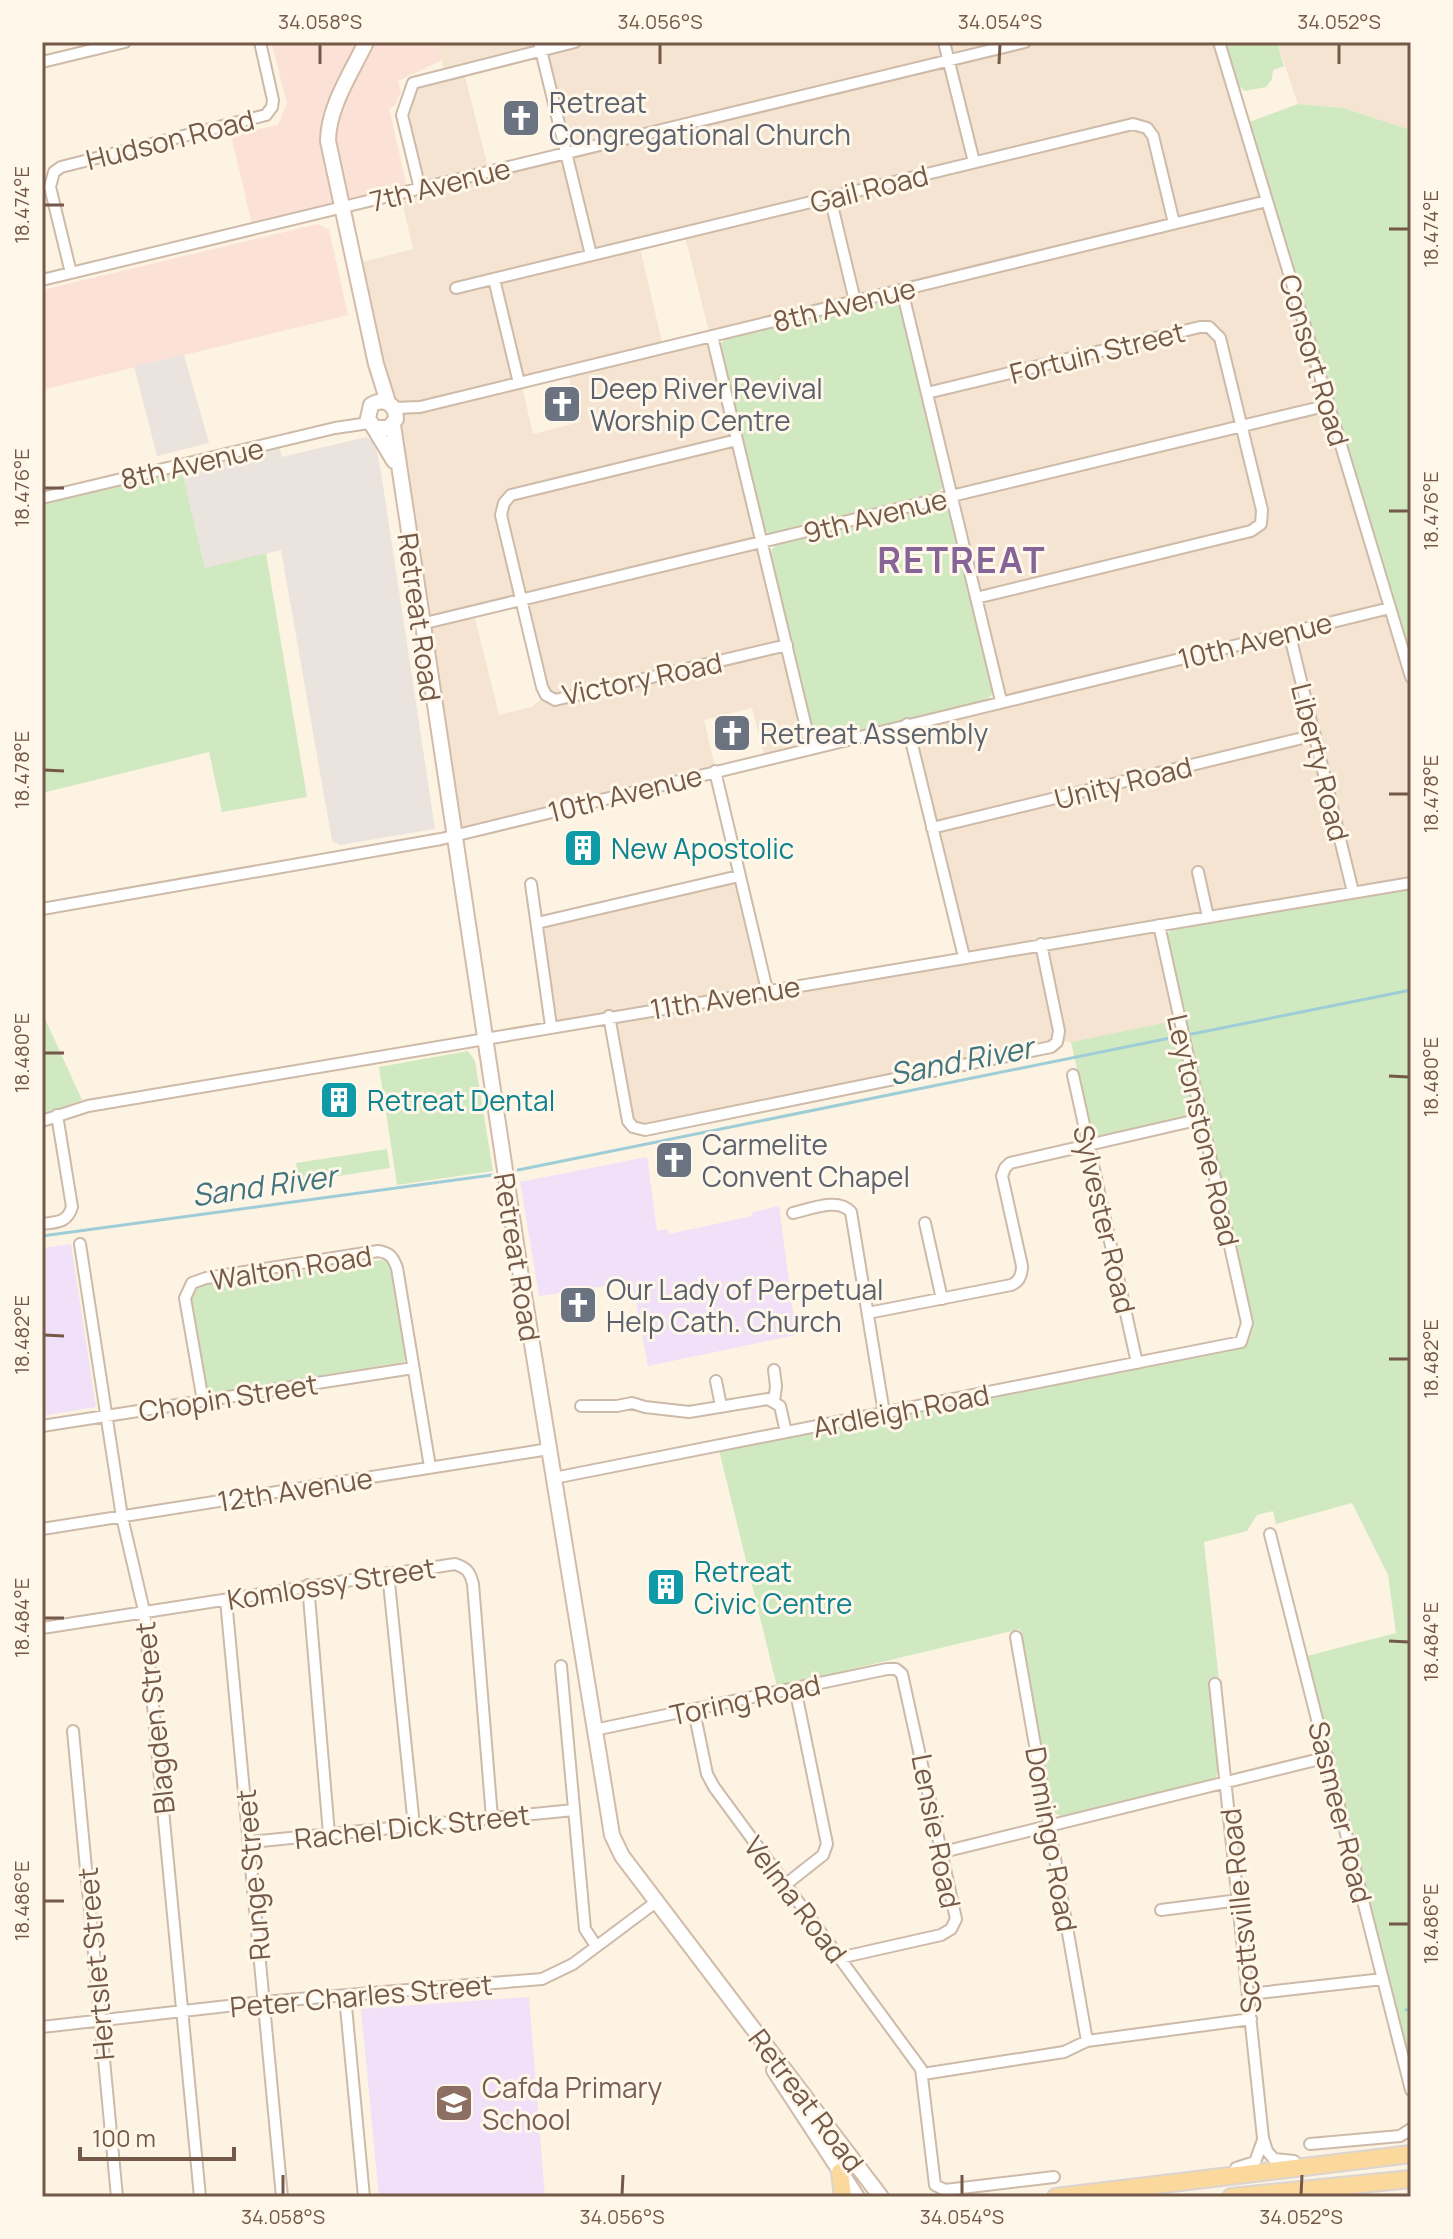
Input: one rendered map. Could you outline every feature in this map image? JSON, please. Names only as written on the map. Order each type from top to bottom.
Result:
[{"type":"main road","name":"Retreat Road","points":[[366,42],[329,125],[329,148],[376,364],[382,415],[398,473],[505,1172],[614,1841],[732,2005],[881,2197]]},
{"type":"main road","name":"Retreat Road","points":[[732,2005],[857,2197]]},
{"type":"main road","points":[[1056,2197],[1411,2154]]},
{"type":"main road","points":[[840,2172],[843,2197]]},
{"type":"main road","points":[[1231,2197],[1411,2179]]},
{"type":"street","points":[[42,62],[125,42]]},
{"type":"street","name":"Hudson Road","points":[[71,273],[50,187],[56,170],[266,115],[273,104],[260,42]]},
{"type":"street","points":[[420,189],[402,115],[413,83],[540,46],[575,42]]},
{"type":"street","points":[[944,42],[974,162]]},
{"type":"street","name":"7th Avenue","points":[[42,280],[1025,42]]},
{"type":"street","name":"Consort Road","points":[[1219,42],[1411,677]]},
{"type":"street","points":[[540,46],[591,255]]},
{"type":"street","name":"Gail Road","points":[[456,288],[1138,124],[1147,128],[1153,136],[1174,223]]},
{"type":"street","points":[[830,197],[855,301]]},
{"type":"street","name":"8th Avenue","points":[[42,498],[1267,201]]},
{"type":"street","points":[[494,279],[519,383]]},
{"type":"street","points":[[902,290],[1001,701]]},
{"type":"street","name":"Fortuin Street","points":[[927,393],[1206,326],[1215,330],[1220,338],[1241,426]]},
{"type":"street","points":[[712,336],[811,748]]},
{"type":"street","name":"9th Avenue","points":[[421,624],[1329,405]]},
{"type":"street","points":[[976,598],[1258,528],[1262,510],[1241,426]]},
{"type":"street","points":[[521,600],[501,515],[504,503],[511,495],[737,440]]},
{"type":"street","name":"Victory Road","points":[[521,600],[544,691],[555,700],[787,645]]},
{"type":"street","name":"10th Avenue","points":[[42,909],[453,835],[1390,608]]},
{"type":"street","name":"Liberty Road","points":[[1289,632],[1353,892]]},
{"type":"street","points":[[907,724],[964,957]]},
{"type":"street","name":"Unity Road","points":[[932,828],[1315,735]]},
{"type":"street","points":[[715,771],[767,990]]},
{"type":"street","points":[[1198,872],[1208,917]]},
{"type":"street","points":[[537,923],[739,876]]},
{"type":"street","name":"11th Avenue","points":[[42,1121],[88,1106],[1411,883]]},
{"type":"street","points":[[531,884],[551,1026]]},
{"type":"street","name":"Leytonstone Road","points":[[1159,925],[1247,1323],[1245,1336]]},
{"type":"street","points":[[609,1016],[628,1121],[641,1131],[1048,1049],[1057,1042],[1059,1031],[1041,944]]},
{"type":"street","name":"Sylvester Road","points":[[1073,1075],[1137,1363]]},
{"type":"street","points":[[42,1224],[63,1221],[72,1207],[57,1115]]},
{"type":"street","points":[[868,1313],[1011,1285],[1019,1279],[1022,1266],[1002,1176],[1007,1165],[1201,1119]]},
{"type":"street","points":[[793,1213],[838,1204],[849,1208],[853,1216],[884,1413]]},
{"type":"street","points":[[925,1223],[942,1299]]},
{"type":"street","name":"Blagden Street","points":[[80,1244],[122,1517],[144,1611],[200,2197]]},
{"type":"street","name":"Walton Road","points":[[203,1401],[185,1298],[192,1283],[206,1278],[378,1251],[393,1258],[397,1268],[430,1467]]},
{"type":"street","name":"Ardleigh Road","points":[[554,1478],[1236,1344],[1245,1336]]},
{"type":"street","name":"Chopin Street","points":[[42,1426],[413,1368]]},
{"type":"street","points":[[774,1370],[774,1401]]},
{"type":"street","points":[[716,1381],[721,1406]]},
{"type":"street","points":[[581,1406],[632,1403],[689,1412],[768,1399],[781,1409],[786,1432]]},
{"type":"street","name":"12th Avenue","points":[[42,1529],[549,1449]]},
{"type":"street","name":"Sasmeer Road","points":[[1270,1534],[1411,2090]]},
{"type":"street","name":"Komlossy Street","points":[[42,1628],[388,1573],[455,1564],[463,1566],[470,1573],[492,1818]]},
{"type":"street","points":[[388,1573],[414,1826]]},
{"type":"street","points":[[308,1585],[329,1834]]},
{"type":"street","name":"Runge Street","points":[[226,1600],[282,2197]]},
{"type":"street","name":"Domingo Road","points":[[1016,1637],[1087,2041]]},
{"type":"street","points":[[561,1666],[585,1929],[596,1946]]},
{"type":"street","name":"Toring Road","points":[[594,1730],[896,1669]]},
{"type":"street","name":"Lensie Road","points":[[839,1958],[941,1935],[951,1929],[956,1919],[906,1682],[896,1669]]},
{"type":"street","name":"Scottsville Road","points":[[1215,1684],[1263,2138]]},
{"type":"street","points":[[785,1885],[823,1855],[827,1844],[795,1688]]},
{"type":"street","name":"Velma Road","points":[[694,1711],[710,1781],[918,2063],[923,2074],[933,2179],[939,2189],[1054,2177]]},
{"type":"street","name":"Hertslet Street","points":[[73,1731],[117,2197]]},
{"type":"street","points":[[943,1852],[1328,1757]]},
{"type":"street","name":"Rachel Dick Street","points":[[250,1842],[574,1810]]},
{"type":"street","points":[[1161,1910],[1239,1900]]},
{"type":"street","name":"Peter Charles Street","points":[[42,2027],[263,2002],[542,1979],[563,1971],[656,1902]]},
{"type":"street","points":[[1249,1994],[1383,1979]]},
{"type":"street","points":[[345,1996],[364,2197]]},
{"type":"street","points":[[923,2074],[1064,2052],[1087,2041],[1251,2019]]},
{"type":"street","points":[[1310,2144],[1400,2136],[1411,2129]]},
{"type":"street","points":[[1263,2138],[1270,2155],[1278,2161],[1358,2159]]},
{"type":"street","points":[[1194,2181],[1251,2164],[1258,2158],[1263,2138]]},
{"type":"shaded area","points":[[271,42],[437,42],[442,60],[398,81],[401,92],[395,106],[389,108],[408,192],[253,229],[231,135],[278,125],[287,103]]},
{"type":"shaded area","points":[[437,42],[1219,42],[1411,679],[1411,882],[1159,924],[1179,1021],[1071,1042],[1057,1041],[645,1130],[633,1127],[610,1016],[550,1026],[536,922],[739,875],[766,990],[963,957],[906,724],[1000,701],[902,290],[711,336],[811,747],[765,759],[752,708],[704,720],[716,771],[452,835],[395,419],[417,408],[395,407],[354,264],[413,249],[400,193],[419,189],[401,114],[411,85],[445,73]],"holes":[[[540,50],[565,153],[489,171],[463,69]],[[684,232],[710,336],[663,346],[639,244]],[[567,371],[580,422],[533,434],[521,382]],[[521,601],[546,695],[532,707],[499,715],[473,611]]]},
{"type":"shaded area","points":[[1277,42],[1411,42],[1411,130],[1343,108],[1298,104]]},
{"type":"shaded area","points":[[318,224],[329,230],[348,315],[42,390],[42,290]]},
{"type":"shaded area","points":[[184,355],[209,443],[157,456],[134,366]]},
{"type":"shaded area","points":[[366,437],[375,443],[381,472],[435,829],[340,845],[332,841],[281,550],[205,568],[182,471],[279,447],[282,457]]},
{"type":"shaded area","points":[[647,1157],[657,1231],[668,1229],[669,1234],[752,1216],[753,1212],[779,1206],[796,1335],[648,1366],[632,1282],[539,1296],[520,1182]]},
{"type":"shaded area","points":[[71,1244],[96,1407],[42,1416],[42,1248]]},
{"type":"shaded area","name":"Cafda Primary School","points":[[529,1997],[545,2197],[379,2197],[361,2009]]},
{"type":"green space","points":[[1224,42],[1277,42],[1284,66],[1273,70],[1272,79],[1266,87],[1245,91],[1237,84]]},
{"type":"green space","points":[[1298,104],[1343,108],[1411,130],[1411,660],[1249,122]]},
{"type":"green space","points":[[891,298],[898,301],[902,308],[943,488],[933,495],[777,534],[768,533],[762,526],[720,349],[722,342],[729,337]]},
{"type":"green space","points":[[182,471],[205,568],[266,553],[307,797],[222,812],[209,752],[42,793],[42,505]]},
{"type":"green space","points":[[936,504],[947,507],[952,515],[993,689],[991,696],[984,701],[826,739],[818,737],[812,731],[770,558],[772,549],[778,543]]},
{"type":"green space","points":[[1411,888],[1411,2069],[1307,1656],[1396,1633],[1388,1575],[1352,1503],[1276,1524],[1273,1511],[1257,1515],[1247,1531],[1204,1542],[1219,1681],[1210,1683],[1219,1765],[1216,1777],[1064,1817],[1056,1814],[1051,1806],[1020,1629],[777,1687],[719,1450],[1231,1350],[1243,1345],[1252,1327],[1167,940],[1168,933],[1176,927]]},
{"type":"green space","points":[[42,1012],[82,1100],[42,1115]]},
{"type":"green space","points":[[1175,1021],[1193,1104],[1192,1113],[1187,1118],[1096,1136],[1090,1130],[1071,1042]]},
{"type":"green space","points":[[468,1051],[475,1061],[493,1171],[397,1185],[379,1067]]},
{"type":"green space","points":[[387,1149],[390,1168],[299,1182],[296,1163]]},
{"type":"green space","points":[[389,1259],[406,1353],[404,1362],[214,1393],[207,1387],[191,1294],[199,1285]]},
{"type":"waterway","name":"Sand River","points":[[1187,1035],[1411,990]]},
{"type":"waterway","name":"Sand River","points":[[518,1170],[1180,1036]]},
{"type":"waterway","name":"Sand River","points":[[42,1236],[492,1175]]},
{"type":"waterway","points":[[1406,2010],[1411,2007]]},
{"type":"place","name":"Retreat Congregational Church","points":[[521,118]]},
{"type":"place","name":"Deep River Revival Worship Centre","points":[[562,404]]},
{"type":"place","name":"Retreat Assembly","points":[[732,733]]},
{"type":"place","name":"New Apostolic","points":[[583,848]]},
{"type":"place","name":"Retreat Dental","points":[[339,1100]]},
{"type":"place","name":"Carmelite Convent Chapel","points":[[674,1160]]},
{"type":"place","name":"Our Lady of Perpetual Help Cath. Church","points":[[578,1305]]},
{"type":"place","name":"Retreat Civic Centre","points":[[666,1587]]},
{"type":"place","name":"Cafda Primary School","points":[[454,2103]]},
{"type":"district","name":"RETREAT","points":[[962,559]]}]
